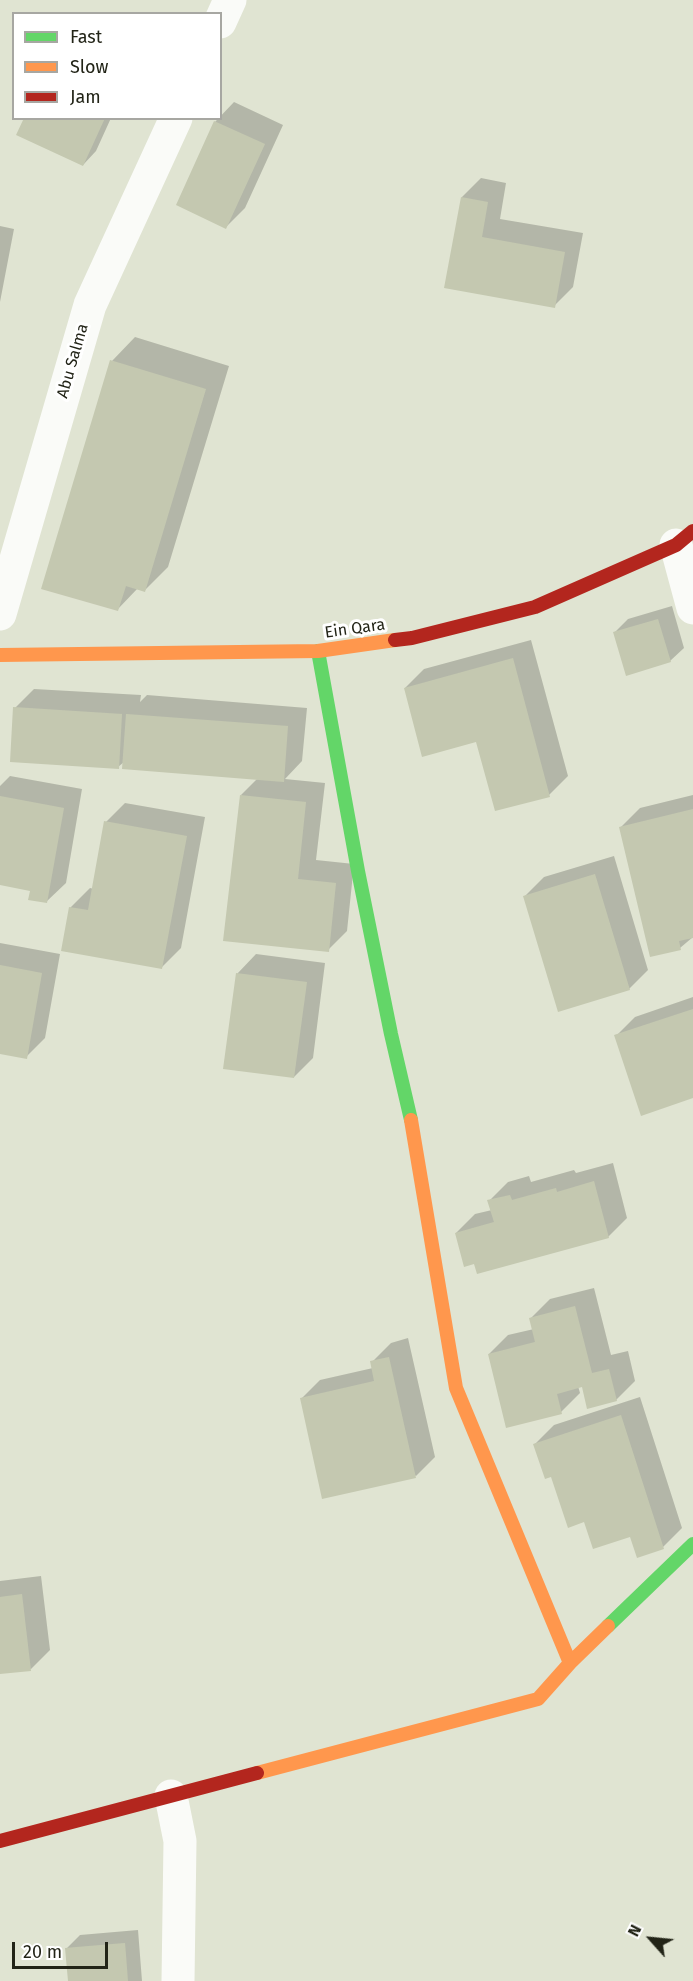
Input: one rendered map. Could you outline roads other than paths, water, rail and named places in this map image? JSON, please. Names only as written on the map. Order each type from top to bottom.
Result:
[{"type":"street","points":[[222,18],[230,0]]},
{"type":"street","name":"Abu Salma","points":[[0,614],[90,305],[175,120]]},
{"type":"street","points":[[684,538],[693,608]]},
{"type":"street","name":"Ein Qara","points":[[0,655],[318,651],[412,638],[535,607],[684,538]]},
{"type":"street","points":[[318,651],[391,1034],[416,1140],[456,1388],[570,1663]]},
{"type":"street","points":[[0,1841],[538,1698],[570,1663],[693,1544]]},
{"type":"street","points":[[171,1796],[180,1841],[178,1981]]}]
